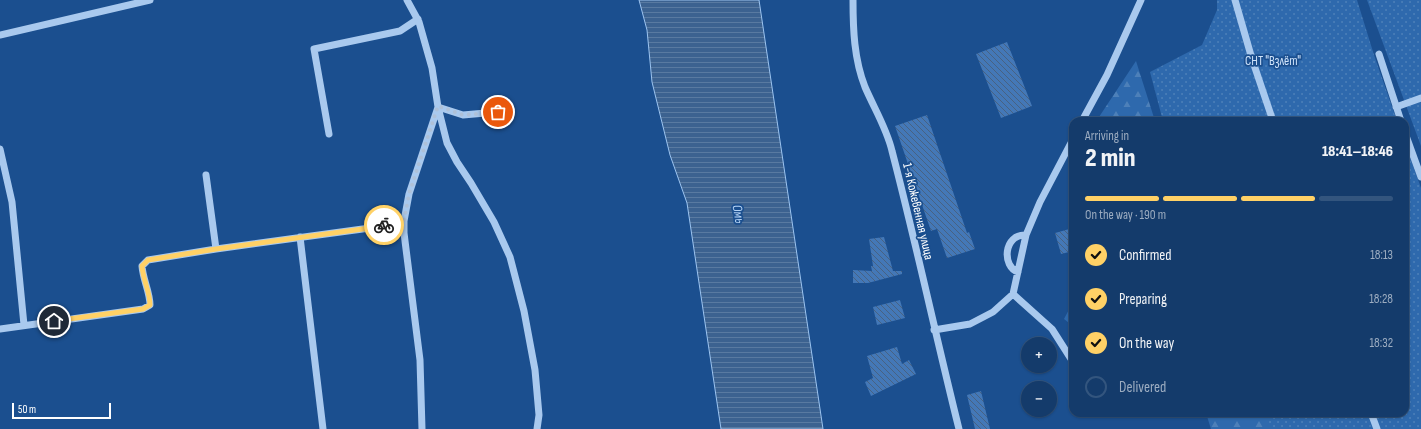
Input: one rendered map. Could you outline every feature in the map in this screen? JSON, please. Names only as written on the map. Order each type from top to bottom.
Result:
[{"type":"street","points":[[0,35],[150,0]]},
{"type":"street","points":[[407,0],[418,19],[432,68],[438,106],[447,143],[494,222],[510,257],[524,310],[535,370],[539,415],[537,429]]},
{"type":"street","name":"1-я Кожевенная улица","points":[[853,0],[853,26],[856,53],[865,86],[880,117],[892,149],[934,330],[959,429]]},
{"type":"street","points":[[1084,117],[1107,75],[1140,0]]},
{"type":"street","points":[[1235,0],[1252,59],[1272,117]]},
{"type":"street","points":[[329,134],[314,49],[400,31],[418,19]]},
{"type":"street","points":[[1380,54],[1400,117]]},
{"type":"street","points":[[1396,107],[1421,98]]},
{"type":"street","points":[[438,106],[463,115],[498,112]]},
{"type":"street","points":[[422,429],[420,360],[404,233],[404,221],[409,194],[438,106]]},
{"type":"street","points":[[1409,144],[1421,177]]},
{"type":"street","points":[[934,330],[970,324],[994,312],[1013,294],[1026,235],[1040,202],[1069,147]]},
{"type":"street","points":[[0,149],[12,202],[24,325]]},
{"type":"street","points":[[206,175],[216,249]]},
{"type":"street","points":[[0,329],[143,309],[150,305],[150,297],[143,277],[142,266],[148,260],[370,228],[404,221]]},
{"type":"street","points":[[1018,272],[1013,271],[1010,266],[1008,257],[1009,245],[1013,238],[1019,235],[1026,235]]},
{"type":"street","points":[[300,237],[323,429]]},
{"type":"street","points":[[1013,294],[1052,329],[1069,356]]},
{"type":"street","points":[[1372,417],[1377,429]]},
{"type":"green space","name":"СНТ \"Взлёт\"","points":[[1217,0],[1357,0],[1396,117],[1162,117],[1150,72],[1202,45],[1217,10]]},
{"type":"green space","points":[[1367,0],[1421,0],[1421,146]]},
{"type":"green space","points":[[1136,61],[1154,117],[1099,117]]},
{"type":"green space","points":[[1409,154],[1421,188],[1421,429],[1257,429],[1253,417],[1409,417]]},
{"type":"green space","points":[[1069,310],[1069,323],[1064,319]]},
{"type":"green space","points":[[1207,417],[1268,417],[1268,429],[1211,429]]},
{"type":"water","name":"Омь","points":[[639,0],[759,0],[823,429],[721,429],[687,203],[670,155],[652,82],[647,30]]},
{"type":"building","points":[[1007,42],[1032,106],[1001,118],[976,54]]},
{"type":"building","points":[[927,115],[967,233],[969,232],[975,249],[947,258],[937,229],[931,231],[895,126]]},
{"type":"building","points":[[1069,229],[1069,252],[1061,254],[1055,233]]},
{"type":"building","points":[[884,237],[893,271],[902,271],[902,274],[868,283],[853,283],[853,270],[872,271],[871,266],[873,266],[869,239]]},
{"type":"building","points":[[900,300],[905,318],[877,325],[873,307]]},
{"type":"building","points":[[897,347],[902,364],[909,360],[916,374],[871,396],[865,382],[873,378],[867,356]]},
{"type":"building","points":[[981,391],[990,429],[975,429],[967,395]]},
{"type":"way so far","points":[[384,225],[404,221],[409,194],[427,144],[438,106],[463,115],[498,112]]},
{"type":"route","points":[[54,321],[143,309],[150,305],[150,297],[143,277],[142,266],[148,260],[384,225]]}]
